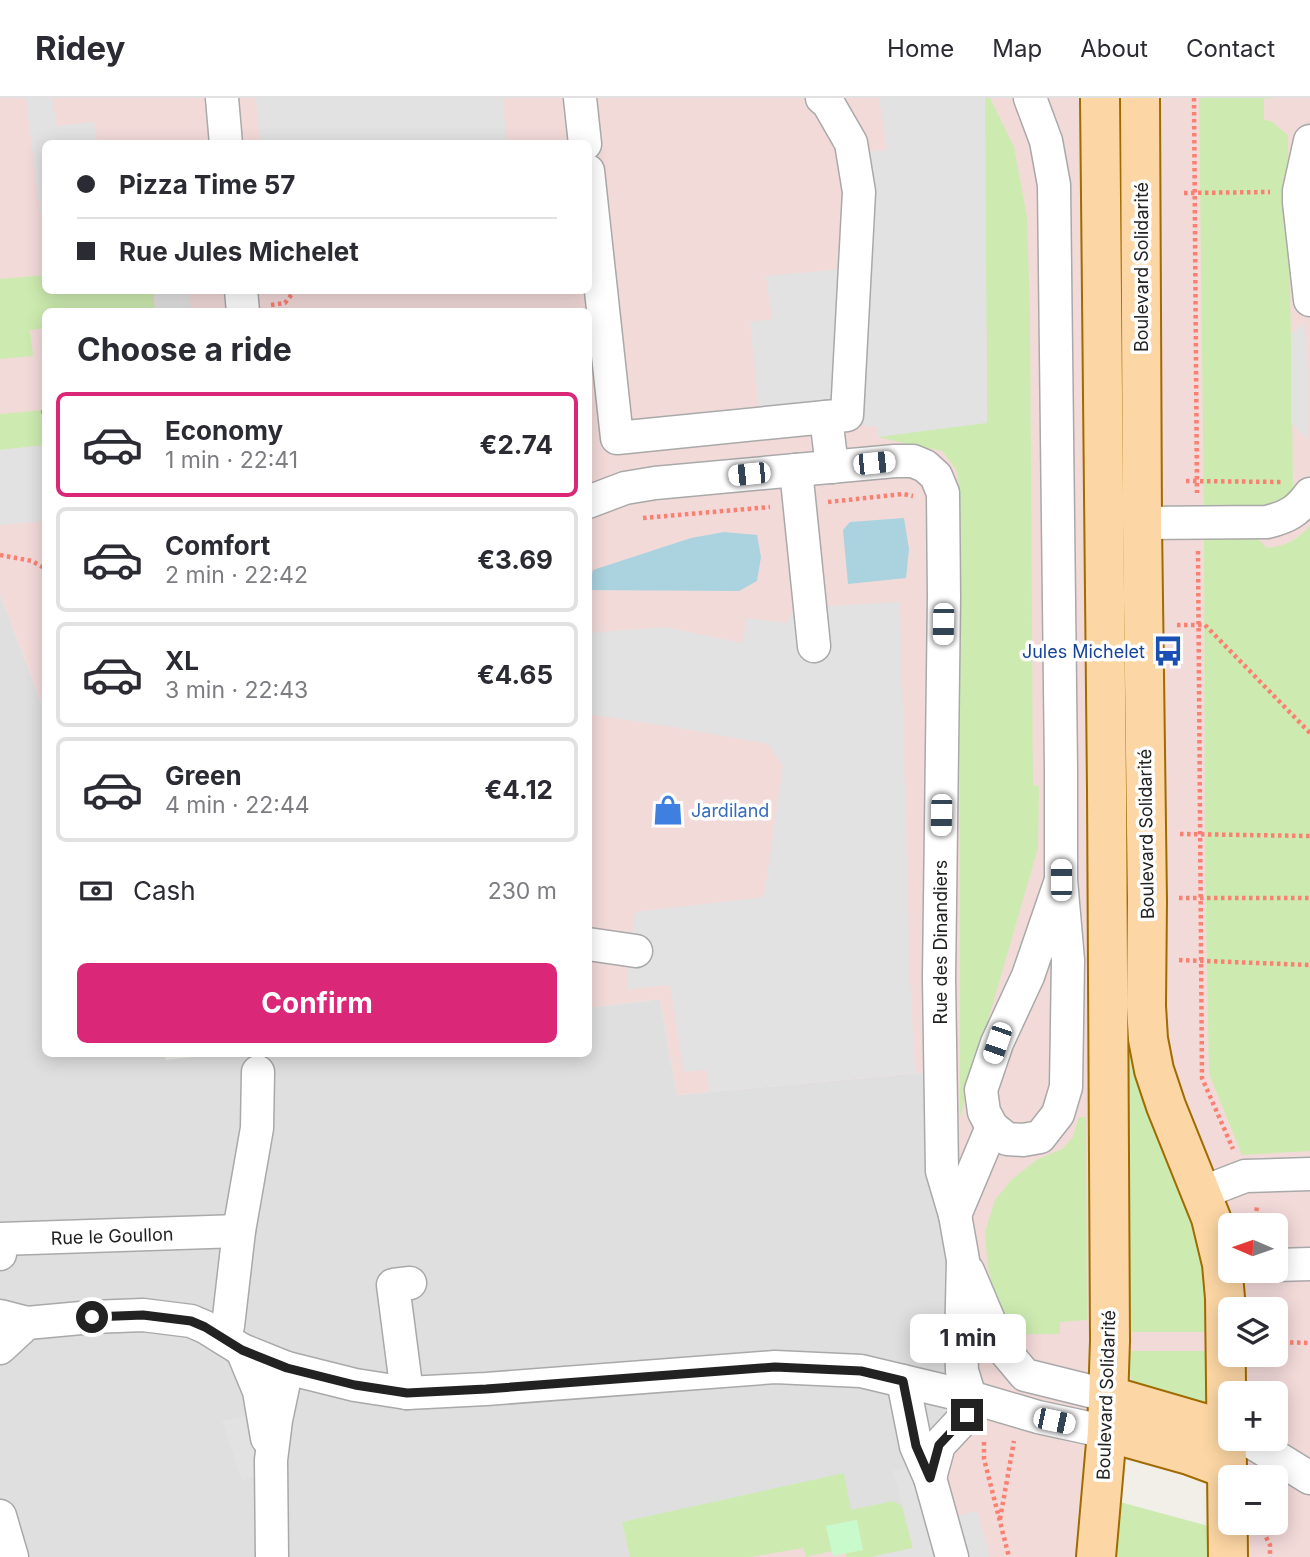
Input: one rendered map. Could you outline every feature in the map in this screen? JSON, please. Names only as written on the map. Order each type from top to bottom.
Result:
[{"type":"main road","name":"Boulevard Solidarité","points":[[1096,1557],[1108,1414],[1109,1026],[1100,98]]},
{"type":"main road","name":"Boulevard Solidarité","points":[[1140,98],[1148,1039],[1154,1070],[1166,1106],[1218,1239]]},
{"type":"main road","name":"Boulevard Solidarité","points":[[1225,1283],[1231,1381]]},
{"type":"main road","points":[[1108,1414],[1189,1455],[1220,1451]]},
{"type":"main road","name":"Boulevard Solidarité","points":[[1228,1557],[1236,1451]]},
{"type":"street","points":[[222,98],[226,140]]},
{"type":"street","points":[[580,98],[585,140]]},
{"type":"street","points":[[592,208],[617,438],[848,415],[859,192],[851,143],[828,103],[822,98]]},
{"type":"street","points":[[1030,98],[1046,141],[1054,185],[1061,880],[1068,960],[1066,1087],[1058,1114],[1040,1136],[1023,1140],[1007,1139],[992,1127],[984,1112],[981,1090],[997,1043],[1028,976],[1061,880]]},
{"type":"street","points":[[1310,141],[1299,202],[1310,300]]},
{"type":"street","points":[[825,417],[832,467]]},
{"type":"street","name":"Rue des Dinandiers","points":[[592,500],[625,488],[655,483],[895,461],[913,461],[925,466],[936,476],[943,493],[939,978],[942,1171],[955,1215],[963,1260],[961,1345],[964,1411]]},
{"type":"street","points":[[796,470],[814,646]]},
{"type":"street","points":[[1142,523],[1266,522],[1285,518],[1298,508],[1299,488]]},
{"type":"street","points":[[592,945],[636,951]]},
{"type":"street","points":[[258,1072],[257,1128],[239,1231],[228,1326],[232,1344],[259,1391],[271,1460]]},
{"type":"street","points":[[955,1215],[992,1127]]},
{"type":"street","points":[[1201,1193],[1245,1176],[1310,1174]]},
{"type":"street","name":"Rue le Goullon","points":[[0,1254],[0,1239],[239,1231]]},
{"type":"street","name":"Rue des Dinandiers","points":[[963,1260],[999,1344],[1025,1375],[1108,1414]]},
{"type":"street","points":[[1288,1265],[1310,1264]]},
{"type":"street","points":[[407,1393],[393,1285],[410,1283]]},
{"type":"street","points":[[0,1348],[14,1320],[143,1315],[191,1321],[232,1344],[287,1368],[355,1385],[407,1393],[775,1367],[861,1371],[903,1381],[964,1411],[1038,1417],[1108,1414]]},
{"type":"street","points":[[272,1557],[271,1460],[287,1368]]},
{"type":"street","points":[[903,1381],[916,1446],[930,1478],[952,1557]]},
{"type":"street","points":[[930,1478],[939,1445],[964,1411]]},
{"type":"street","points":[[1241,1451],[1310,1479]]},
{"type":"street","points":[[1288,1480],[1310,1479]]},
{"type":"street","points":[[0,1516],[12,1557]]},
{"type":"path","points":[[1194,98],[1202,1078],[1257,1205],[1256,1213]]},
{"type":"path","points":[[1184,193],[1300,191]]},
{"type":"path","points":[[250,302],[285,303],[292,294]]},
{"type":"path","points":[[1186,481],[1299,488]]},
{"type":"path","points":[[0,555],[32,561],[42,567]]},
{"type":"path","points":[[1176,625],[1205,625],[1310,733]]},
{"type":"path","points":[[1175,834],[1310,836]]},
{"type":"path","points":[[1175,898],[1310,898]]},
{"type":"path","points":[[1175,960],[1310,965]]},
{"type":"path","points":[[1288,1342],[1310,1343]]},
{"type":"path","points":[[964,1411],[983,1432],[984,1459],[1009,1557]]},
{"type":"path","points":[[1000,1520],[1014,1440]]},
{"type":"path","points":[[1266,1535],[1270,1545],[1270,1557]]},
{"type":"shaded area","points":[[0,98],[1310,98],[1310,1557],[1228,1557],[1228,1535],[1288,1535],[1288,1465],[1227,1465],[1227,1451],[1288,1451],[1288,1381],[1218,1381],[1218,1420],[1109,1412],[1096,1557],[746,1557],[938,1512],[959,1425],[940,1071],[677,1095],[660,999],[592,1008],[592,308],[42,308],[42,704],[0,594]]},
{"type":"shaded area","points":[[26,98],[53,98],[56,126],[94,122],[97,140],[42,140],[40,213]]},
{"type":"shaded area","points":[[256,98],[503,98],[507,140],[260,140]]},
{"type":"shaded area","points":[[879,98],[985,98],[987,423],[877,437],[878,427],[759,409],[750,322],[772,319],[766,276],[855,268],[852,153],[887,150]]},
{"type":"shaded area","points":[[154,294],[189,294],[191,308],[156,308]]},
{"type":"shaded area","points":[[1304,323],[1308,440],[1291,423],[1291,335]]},
{"type":"shaded area","points":[[42,445],[42,521],[0,525],[0,450]]},
{"type":"shaded area","points":[[0,594],[42,704],[42,1057],[165,1057],[166,1060],[193,1057],[592,1057],[592,1008],[660,999],[677,1095],[940,1071],[961,1345],[939,1512],[746,1557],[0,1557]]},
{"type":"shaded area","points":[[900,602],[915,1073],[710,1092],[706,1070],[684,1072],[670,985],[628,989],[627,973],[635,912],[764,897],[783,766],[768,744],[592,715],[592,633],[665,627],[742,643],[747,618],[787,623],[795,608]]},
{"type":"shaded area","points":[[254,1414],[259,1475],[242,1481],[222,1421]]},
{"type":"shaded area","points":[[913,1465],[938,1557],[871,1557],[913,1548],[893,1471]]},
{"type":"shaded area","points":[[977,1511],[990,1557],[967,1557],[956,1516]]},
{"type":"green space","points":[[985,98],[990,98],[1014,147],[1027,217],[1033,785],[1039,786],[1038,848],[960,1117],[960,490],[956,469],[942,451],[877,437],[987,422]]},
{"type":"green space","points":[[1199,98],[1272,98],[1264,99],[1264,120],[1271,121],[1288,135],[1293,488],[1288,500],[1266,510],[1204,515]]},
{"type":"green space","points":[[42,275],[42,294],[153,294],[155,308],[42,308],[42,328],[30,330],[33,356],[0,359],[0,279]]},
{"type":"green space","points":[[42,410],[42,445],[0,450],[0,414]]},
{"type":"green space","points":[[1310,526],[1310,1151],[1242,1155],[1209,1074],[1204,533],[1253,534],[1267,548],[1291,542]]},
{"type":"green space","points":[[1125,1047],[1132,1047],[1202,1241],[1211,1332],[1127,1332]]},
{"type":"green space","points":[[1079,1117],[1086,1117],[1087,1320],[1060,1322],[1060,1334],[1010,1334],[988,1269],[985,1232],[995,1200],[1012,1179],[1038,1159],[1062,1149],[1073,1137]]},
{"type":"green space","points":[[1128,1351],[1211,1351],[1212,1382],[1205,1403],[1200,1408],[1133,1386],[1128,1370]]},
{"type":"green space","points":[[844,1473],[851,1510],[893,1501],[902,1506],[913,1548],[871,1557],[846,1557],[846,1553],[863,1549],[856,1520],[826,1526],[832,1551],[806,1557],[803,1548],[750,1557],[630,1557],[622,1522]]},
{"type":"green space","points":[[1120,1502],[1212,1527],[1213,1557],[1117,1557]]},
{"type":"green space","points":[[857,1520],[863,1550],[833,1556],[826,1526]]},
{"type":"water","points":[[904,518],[909,549],[906,578],[848,584],[843,530],[850,522]]},
{"type":"water","points":[[724,532],[757,535],[761,557],[757,581],[739,591],[592,590],[593,570],[691,538]]},
{"type":"place","name":"Jules Michelet","points":[[1168,651]]},
{"type":"place","name":"Jardiland","points":[[668,810]]},
{"type":"route","points":[[92,1317],[143,1315],[191,1321],[242,1350],[287,1368],[355,1385],[407,1393],[775,1367],[861,1371],[903,1381],[916,1446],[930,1478],[939,1445],[967,1415]]}]
